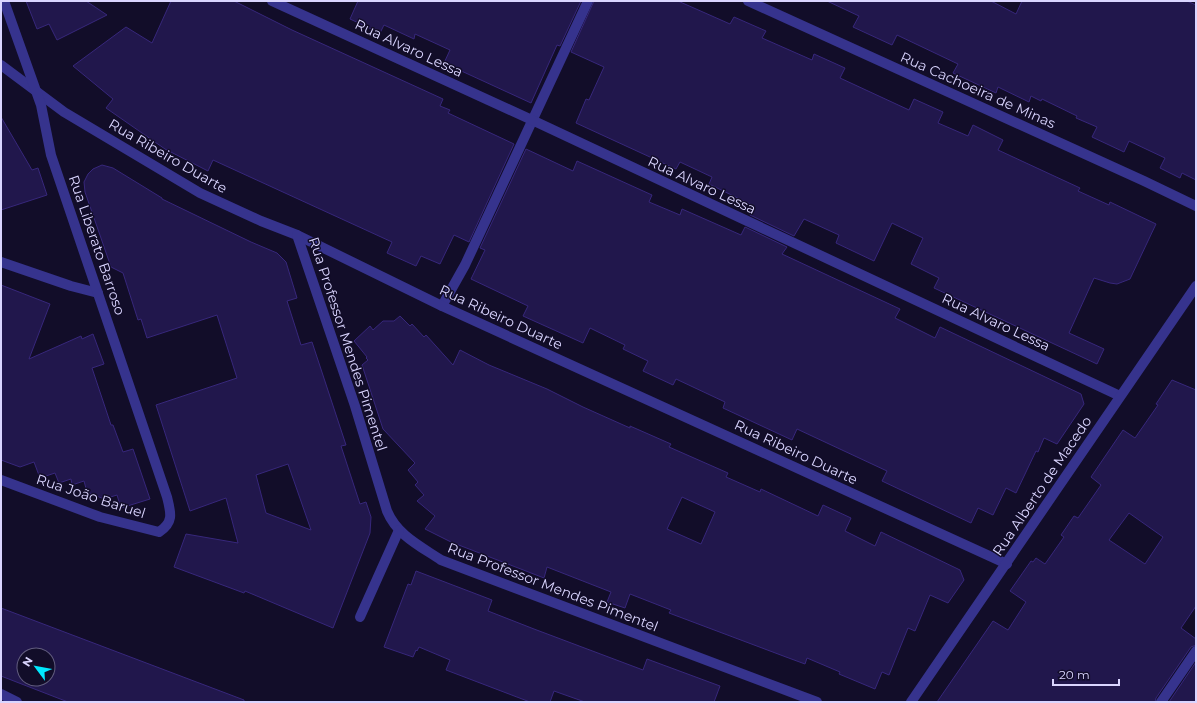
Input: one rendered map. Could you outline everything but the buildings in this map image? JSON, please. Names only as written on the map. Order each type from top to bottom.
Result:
[{"type":"street","name":"Rua Liberato Barroso","points":[[4,1],[41,105],[51,155],[167,497]]},
{"type":"street","name":"Rua Alvaro Lessa","points":[[272,1],[532,120],[1120,396]]},
{"type":"street","points":[[442,306],[465,265],[588,1]]},
{"type":"street","name":"Rua Cachoeira de Minas","points":[[748,1],[1196,206]]},
{"type":"street","name":"Rua Ribeiro Duarte","points":[[1,65],[64,112],[200,193],[261,221],[297,235],[442,306],[1007,564]]},
{"type":"street","name":"Rua Professor Mendes Pimentel","points":[[297,235],[355,406],[391,520],[399,530],[441,560],[817,702]]},
{"type":"street","points":[[1,262],[71,286],[98,293]]},
{"type":"street","name":"Rua Alberto de Macedo","points":[[911,702],[1007,564],[1196,286]]},
{"type":"street","name":"Rua João Baruel","points":[[1,480],[100,516],[159,532],[166,527],[171,513],[167,497]]},
{"type":"street","points":[[360,617],[399,530]]},
{"type":"street","points":[[1161,702],[1196,651]]},
{"type":"street","points":[[1,694],[17,702]]}]
